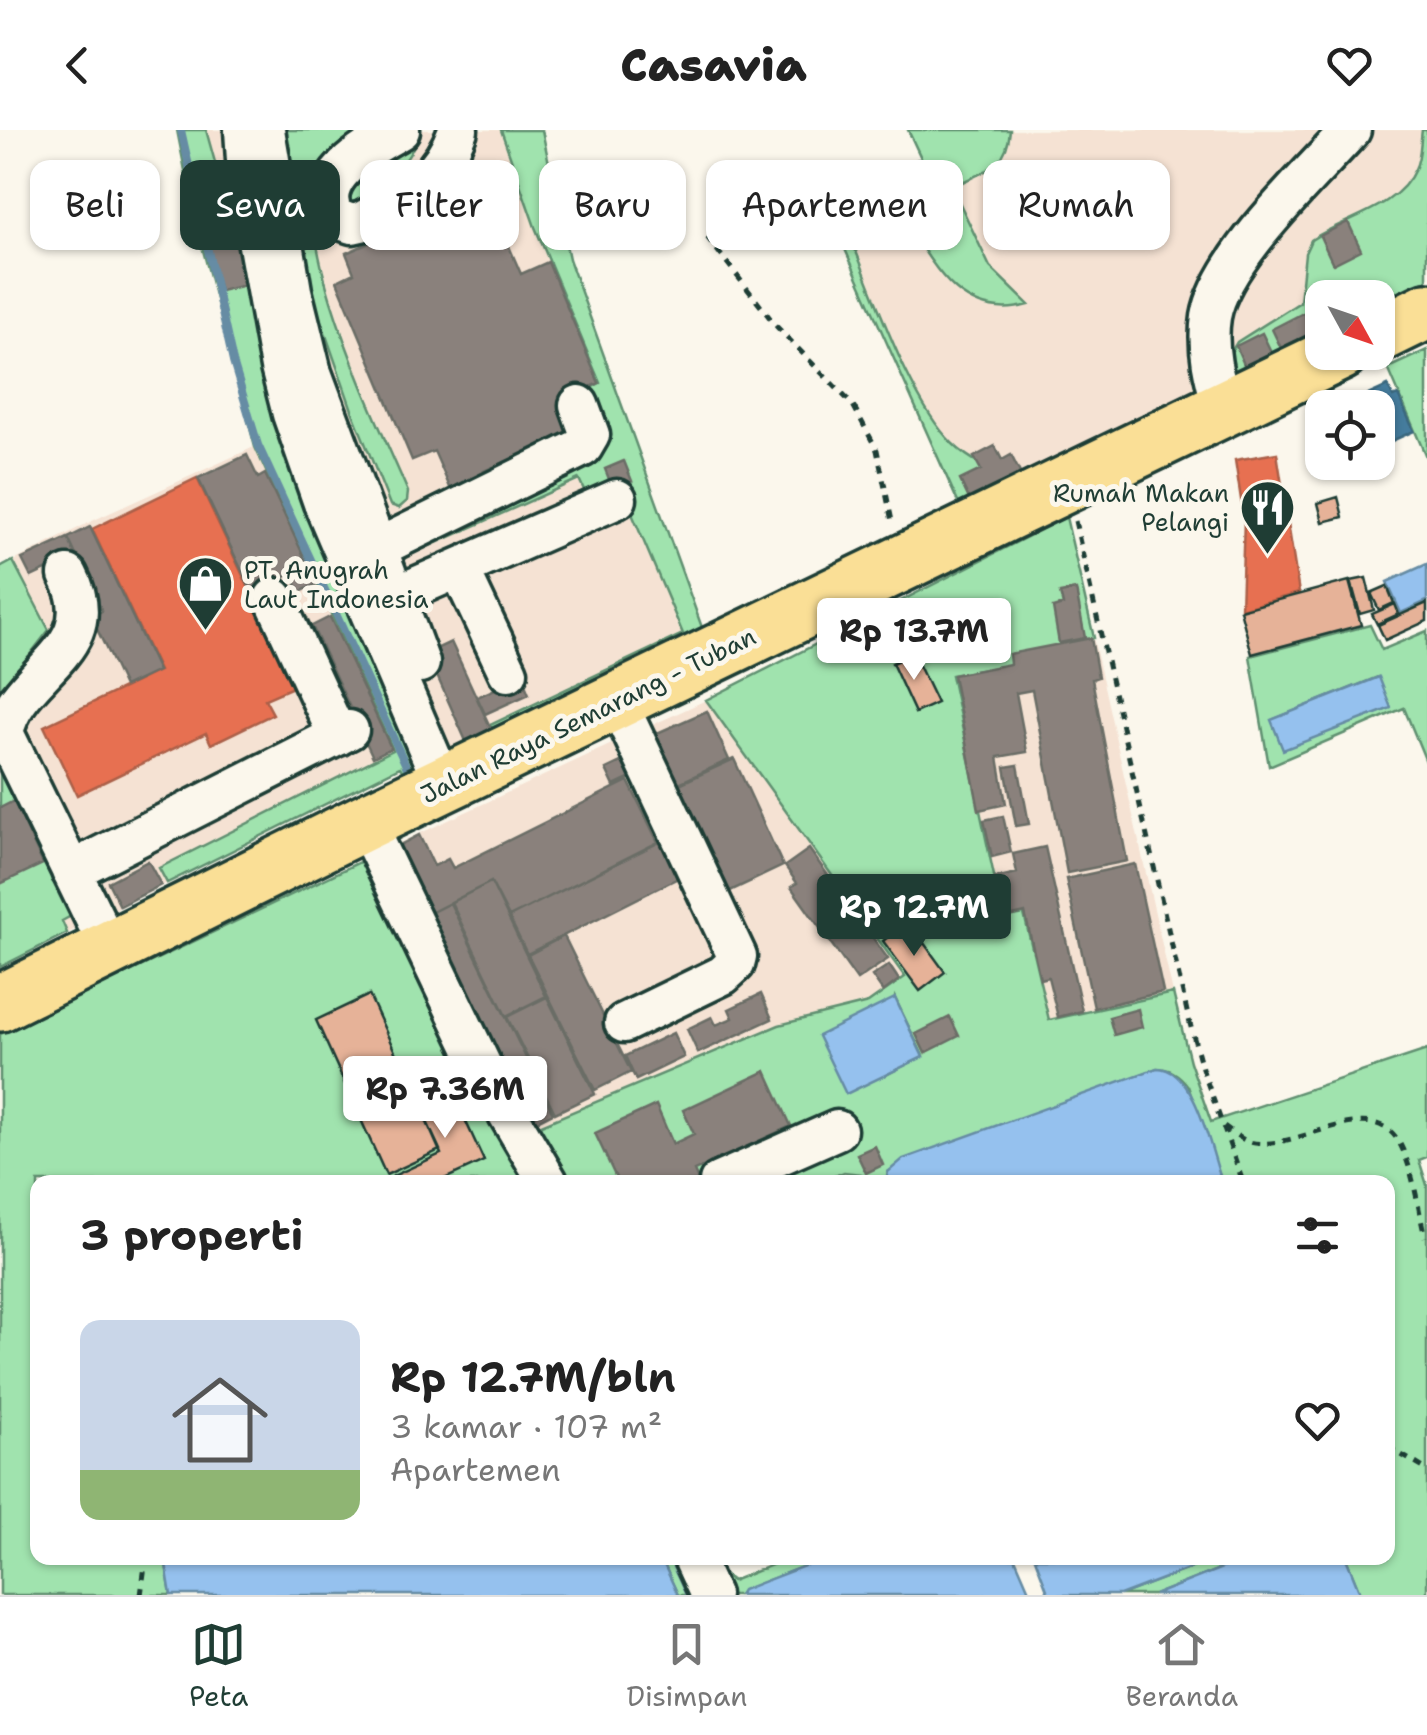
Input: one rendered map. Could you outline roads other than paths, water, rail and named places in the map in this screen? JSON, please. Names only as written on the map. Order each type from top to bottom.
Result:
[{"type":"highway","points":[[1395,327],[1427,311]]},
{"type":"highway","name":"Jalan Raya Semarang - Tuban","points":[[0,1003],[365,822],[1305,369]]},
{"type":"lane","points":[[244,130],[248,190],[280,367],[307,462],[362,555]]},
{"type":"lane","points":[[265,130],[300,329],[362,555],[454,779]]},
{"type":"lane","points":[[400,130],[342,170],[330,193],[335,218],[352,224],[361,222],[425,183],[450,151],[458,130]]},
{"type":"lane","points":[[1223,409],[1209,337],[1220,288],[1246,248],[1351,130]]},
{"type":"lane","points":[[362,555],[583,448],[590,435],[579,405]]},
{"type":"lane","points":[[381,602],[617,498]]},
{"type":"lane","points":[[459,568],[508,672]]},
{"type":"lane","points":[[68,576],[80,608],[75,630],[9,716],[4,734],[110,950]]},
{"type":"lane","points":[[71,871],[343,733],[274,598]]},
{"type":"lane","points":[[618,700],[737,956],[735,964],[723,975],[624,1023]]},
{"type":"lane","points":[[365,822],[492,1087],[544,1175]]},
{"type":"lane","points":[[735,1175],[836,1130]]},
{"type":"lane","points":[[697,1565],[710,1595]]},
{"type":"water","points":[[1427,564],[1427,601],[1401,613],[1387,582]]},
{"type":"water","points":[[1379,677],[1391,708],[1283,750],[1271,720]]},
{"type":"water","points":[[895,998],[923,1057],[846,1094],[818,1036]]},
{"type":"water","points":[[1157,1068],[1171,1072],[1192,1096],[1220,1175],[887,1175],[903,1159]]},
{"type":"water","points":[[166,1565],[664,1565],[678,1595],[171,1595]]},
{"type":"water","points":[[807,1565],[1018,1565],[1031,1595],[739,1595],[742,1590]]},
{"type":"water","points":[[1038,1565],[1199,1565],[1120,1595],[1049,1595]]},
{"type":"water","points":[[1229,1565],[1349,1565],[1361,1595],[1154,1595]]},
{"type":"waterway","points":[[181,130],[233,362],[258,445],[409,772]]},
{"type":"waterway","points":[[675,1565],[689,1595]]},
{"type":"place","name":"Rumah Makan Pelangi","points":[[1268,556]]},
{"type":"place","name":"PT. Anugrah Laut Indonesia","points":[[205,633]]}]
